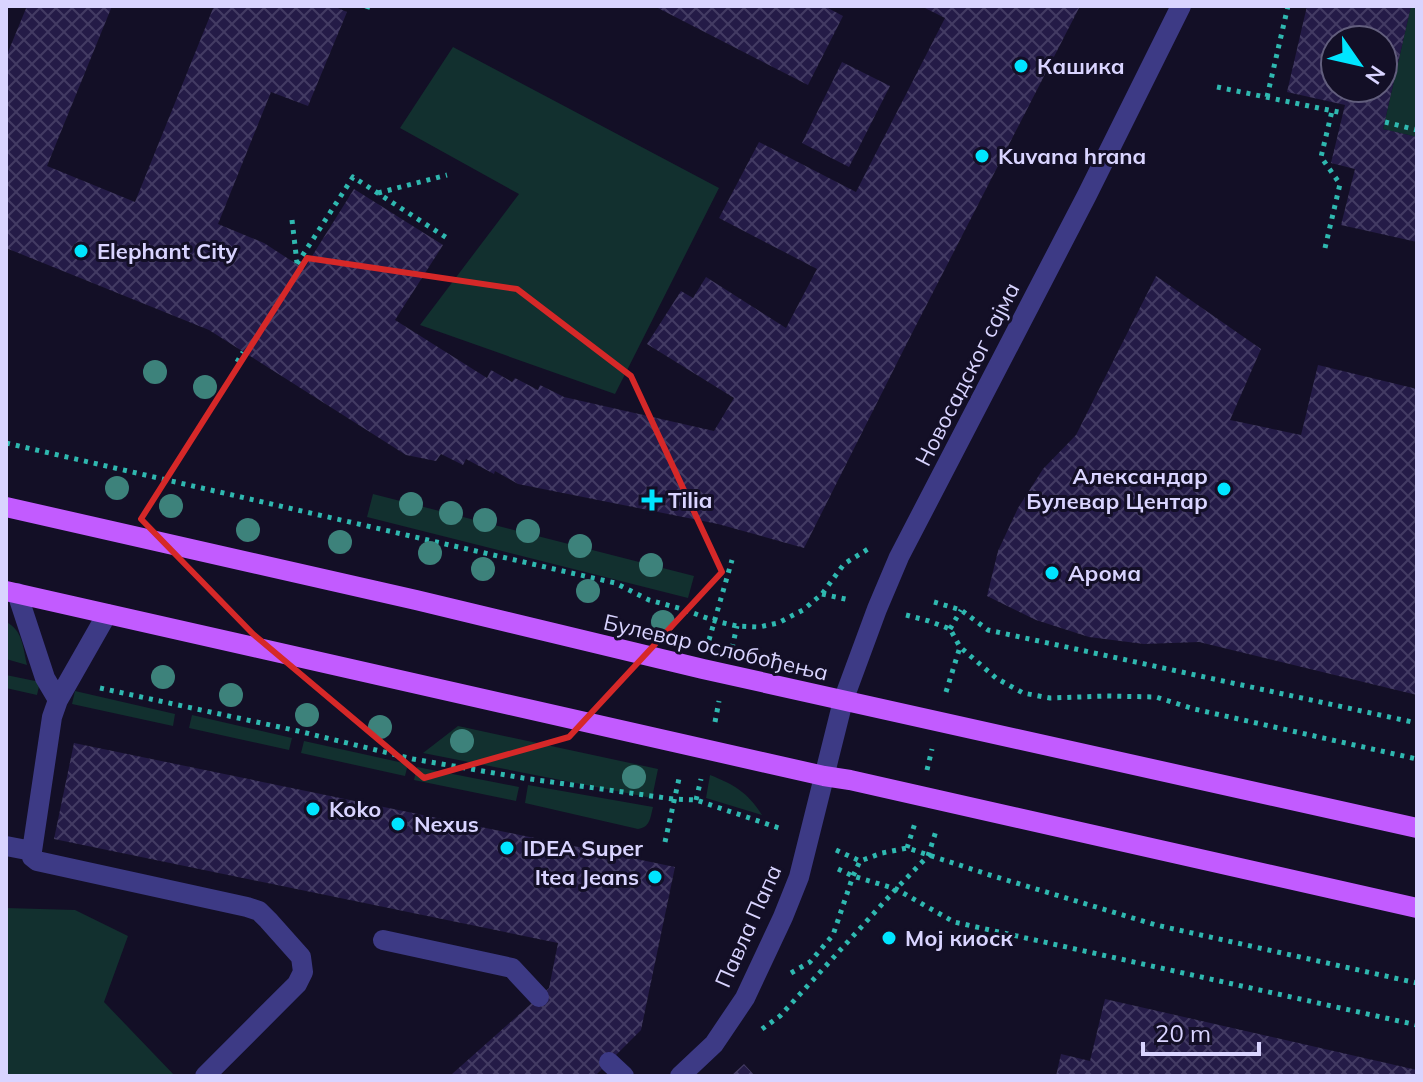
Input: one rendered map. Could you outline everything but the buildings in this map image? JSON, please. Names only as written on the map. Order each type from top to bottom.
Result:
[{"type":"main road","name":"Булевар ослобођења","points":[[6,507],[843,701],[1417,828]]},
{"type":"main road","points":[[11,592],[1417,908]]},
{"type":"street","name":"Новосадског сајма","points":[[824,776],[843,701],[899,557],[1094,182],[1181,6]]},
{"type":"street","points":[[11,592],[45,678],[58,700]]},
{"type":"street","points":[[107,614],[58,700],[52,717],[32,857],[37,861],[259,911],[301,957],[303,972],[297,984],[205,1076]]},
{"type":"street","name":"Павла Папа","points":[[680,1076],[714,1044],[745,998],[799,877],[824,776]]},
{"type":"street","points":[[6,846],[32,851]]},
{"type":"street","points":[[383,940],[512,968],[539,997]]},
{"type":"path","points":[[1267,97],[1288,6]]},
{"type":"path","points":[[1217,87],[1343,113]]},
{"type":"path","points":[[1325,248],[1340,184],[1321,157],[1332,111]]},
{"type":"path","points":[[1385,122],[1417,130]]},
{"type":"path","points":[[378,193],[447,175]]},
{"type":"path","points":[[292,220],[297,264],[353,177],[450,240]]},
{"type":"path","points":[[237,362],[243,352]]},
{"type":"path","points":[[6,443],[615,583],[649,600],[737,626],[759,627],[778,623],[803,610],[822,594],[844,564],[869,548]]},
{"type":"path","points":[[709,642],[732,560]]},
{"type":"path","points":[[822,594],[846,599]]},
{"type":"path","points":[[934,602],[961,610],[988,630],[1417,723]]},
{"type":"path","points":[[950,629],[961,610]]},
{"type":"path","points":[[929,621],[950,629],[960,647],[996,678],[1023,693],[1050,698],[1156,697],[1194,709],[1417,759]]},
{"type":"path","points":[[696,800],[737,626]]},
{"type":"path","points":[[907,848],[960,647]]},
{"type":"path","points":[[69,681],[413,759],[523,778],[696,800],[763,823]]},
{"type":"path","points":[[665,842],[680,773]]},
{"type":"path","points":[[758,1032],[780,1016],[928,856],[936,831]]},
{"type":"path","points":[[745,998],[810,962],[833,935],[860,861],[907,848],[1156,925],[1417,983]]},
{"type":"path","points":[[838,869],[896,889],[954,922],[1417,1025]]},
{"type":"highlighted area","points":[[307,258],[517,289],[631,376],[722,572],[569,737],[424,778],[253,634],[141,519]]},
{"type":"green space","points":[[1411,6],[1417,6],[1417,137],[1383,129],[1389,104],[1399,104],[1399,59]]},
{"type":"green space","points":[[453,47],[719,188],[615,394],[420,325],[519,194],[400,128]]},
{"type":"green space","points":[[373,494],[694,576],[688,598],[367,517]]},
{"type":"green space","points":[[6,622],[19,635],[27,665],[6,659]]},
{"type":"green space","points":[[6,675],[40,682],[37,695],[6,688]]},
{"type":"green space","points":[[75,691],[175,714],[173,726],[72,704]]},
{"type":"green space","points":[[192,715],[292,738],[289,750],[189,728]]},
{"type":"green space","points":[[458,726],[658,769],[652,798],[423,753]]},
{"type":"green space","points":[[304,741],[408,764],[405,776],[301,753]]},
{"type":"green space","points":[[417,767],[519,787],[516,801],[414,780]]},
{"type":"green space","points":[[710,775],[740,790],[762,815],[706,798]]},
{"type":"green space","points":[[528,785],[653,807],[647,824],[638,829],[525,803]]},
{"type":"green space","points":[[6,908],[75,910],[128,936],[104,1002],[175,1076],[6,1076]]},
{"type":"place","name":"Кашика","points":[[1021,66]]},
{"type":"place","name":"Kuvana hrana","points":[[982,156]]},
{"type":"place","name":"Elephant City","points":[[81,251]]},
{"type":"place","name":"Александар Булевар Центар","points":[[1224,489]]},
{"type":"place","name":"Tilia","points":[[652,500]]},
{"type":"place","name":"Арома","points":[[1052,573]]},
{"type":"place","name":"Koko","points":[[313,809]]},
{"type":"place","name":"Nexus","points":[[398,824]]},
{"type":"place","name":"IDEA Super","points":[[507,848]]},
{"type":"place","name":"Itea Jeans","points":[[655,877]]},
{"type":"place","name":"Мој киоск","points":[[889,938]]}]
